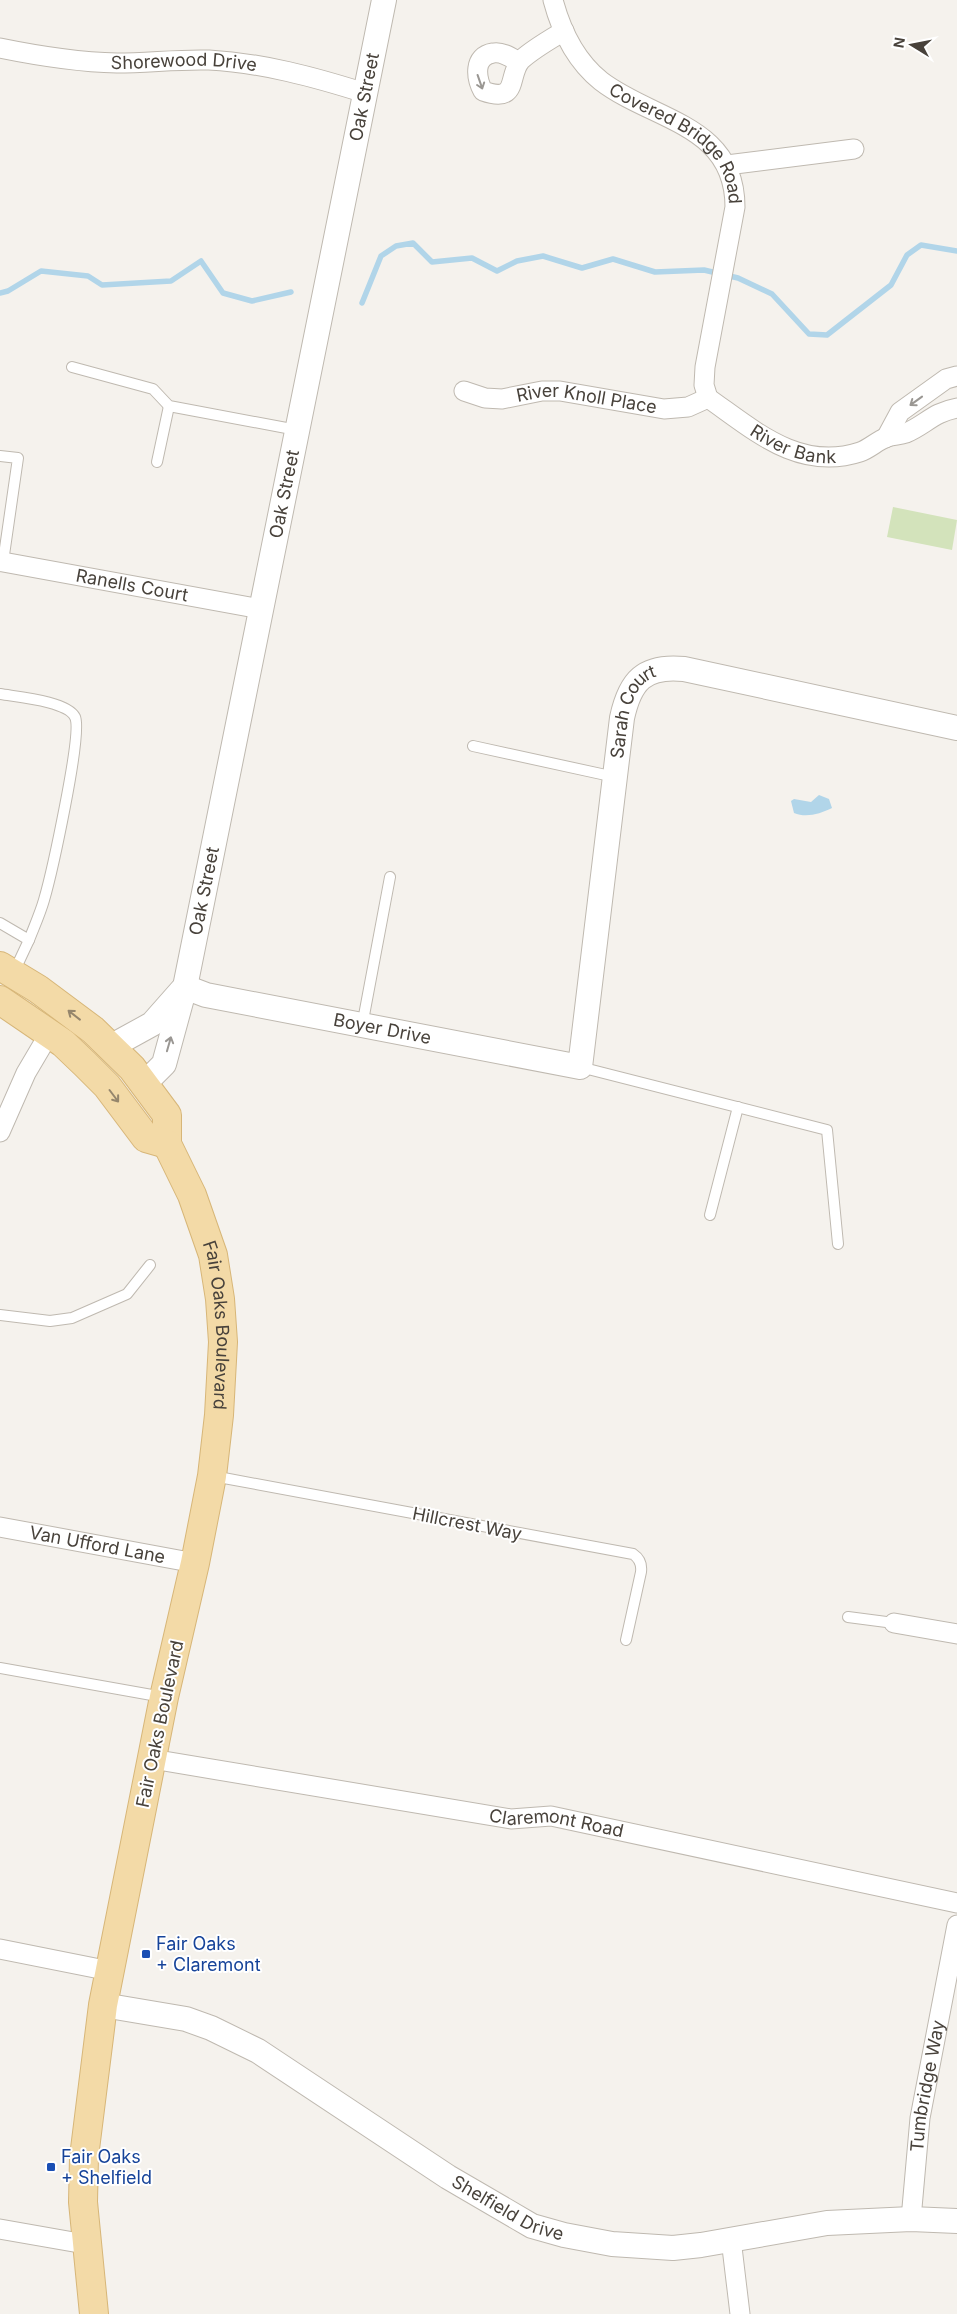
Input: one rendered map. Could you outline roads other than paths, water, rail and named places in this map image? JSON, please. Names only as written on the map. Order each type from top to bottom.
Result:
[{"type":"main road","name":"Fair Oaks Boulevard","points":[[7,970],[69,1010],[112,1046],[167,1115],[166,1144],[192,1195],[213,1255],[220,1299],[223,1342],[219,1415],[212,1476],[195,1563],[164,1697],[103,2005],[84,2157],[83,2202],[85,2244],[94,2314]]},
{"type":"main road","points":[[0,1000],[59,1041],[107,1086],[146,1138],[166,1144]]},
{"type":"main road","points":[[59,1041],[90,1048],[110,1069],[144,1084]]},
{"type":"street","name":"Oak Street","points":[[185,987],[384,0]]},
{"type":"street","name":"Covered Bridge Road","points":[[553,0],[564,31],[574,51],[601,81],[679,122],[702,138],[727,165],[732,181],[735,207],[705,367],[704,385],[708,398]]},
{"type":"street","points":[[519,62],[564,31]]},
{"type":"street","name":"Shorewood Drive","points":[[0,48],[48,58],[83,61],[208,60],[258,65],[308,75],[365,93]]},
{"type":"street","points":[[727,165],[854,149]]},
{"type":"street","points":[[886,438],[900,412],[946,379],[957,376]]},
{"type":"street","name":"River Knoll Place","points":[[464,391],[485,398],[502,399],[542,391],[560,391],[664,409],[688,408],[708,398]]},
{"type":"street","name":"River Bank","points":[[708,398],[762,436],[796,453],[830,458],[860,452],[886,438],[906,433],[934,414],[957,408]]},
{"type":"street","name":"Ranells Court","points":[[2,564],[261,609]]},
{"type":"street","name":"Sarah Court","points":[[580,1066],[622,718],[629,694],[641,677],[660,669],[684,669],[957,728]]},
{"type":"street","points":[[112,1046],[152,1024],[185,987]]},
{"type":"street","points":[[144,1084],[164,1064],[185,987]]},
{"type":"street","name":"Boyer Drive","points":[[185,987],[206,995],[580,1066]]},
{"type":"street","points":[[0,1132],[26,1073],[59,1041]]},
{"type":"street","name":"Van Ufford Lane","points":[[0,1527],[195,1563]]},
{"type":"street","points":[[894,1623],[957,1634]]},
{"type":"street","name":"Claremont Road","points":[[152,1759],[511,1819],[551,1816],[957,1903]]},
{"type":"street","name":"Tumbridge Way","points":[[910,2219],[920,2118],[957,1925]]},
{"type":"street","points":[[0,1949],[110,1971]]},
{"type":"street","name":"Shelfield Drive","points":[[103,2005],[186,2019],[211,2028],[258,2051],[448,2177],[532,2226],[579,2238],[632,2247],[673,2248],[827,2223],[910,2219],[957,2221]]},
{"type":"street","points":[[0,2230],[85,2244]]},
{"type":"street","points":[[731,2239],[740,2314]]},
{"type":"lane","points":[[72,367],[153,389],[169,406],[297,430]]},
{"type":"lane","points":[[157,462],[169,406]]},
{"type":"lane","points":[[0,456],[18,458],[2,564]]},
{"type":"lane","points":[[0,694],[54,704],[67,709],[75,717],[77,730],[72,771],[46,890],[29,940],[7,970]]},
{"type":"lane","points":[[473,746],[615,777]]},
{"type":"lane","points":[[362,1026],[390,878]]},
{"type":"lane","points":[[0,923],[29,940]]},
{"type":"lane","points":[[580,1066],[827,1130],[838,1244]]},
{"type":"lane","points":[[710,1214],[738,1107]]},
{"type":"lane","points":[[0,1315],[50,1321],[72,1318],[127,1294],[150,1265]]},
{"type":"lane","name":"Hillcrest Way","points":[[212,1476],[633,1554],[638,1557],[642,1567],[626,1640]]},
{"type":"lane","points":[[848,1616],[894,1623]]},
{"type":"lane","points":[[0,1668],[164,1697]]},
{"type":"water","points":[[819,795],[829,799],[832,808],[813,815],[794,813],[791,801],[794,799],[811,802]]},
{"type":"waterway","points":[[362,303],[381,256],[396,246],[413,243],[432,262],[472,258],[497,271],[517,261],[543,256],[582,268],[613,259],[655,272],[704,270],[738,278],[772,294],[809,334],[827,335],[891,285],[907,255],[921,245],[957,251]]},
{"type":"waterway","points":[[0,293],[8,291],[41,271],[88,276],[102,285],[171,281],[201,261],[223,293],[252,301],[291,292]]},
{"type":"place","name":"Fair Oaks + Claremont","points":[[146,1954]]},
{"type":"place","name":"Fair Oaks + Shelfield","points":[[51,2167]]}]
